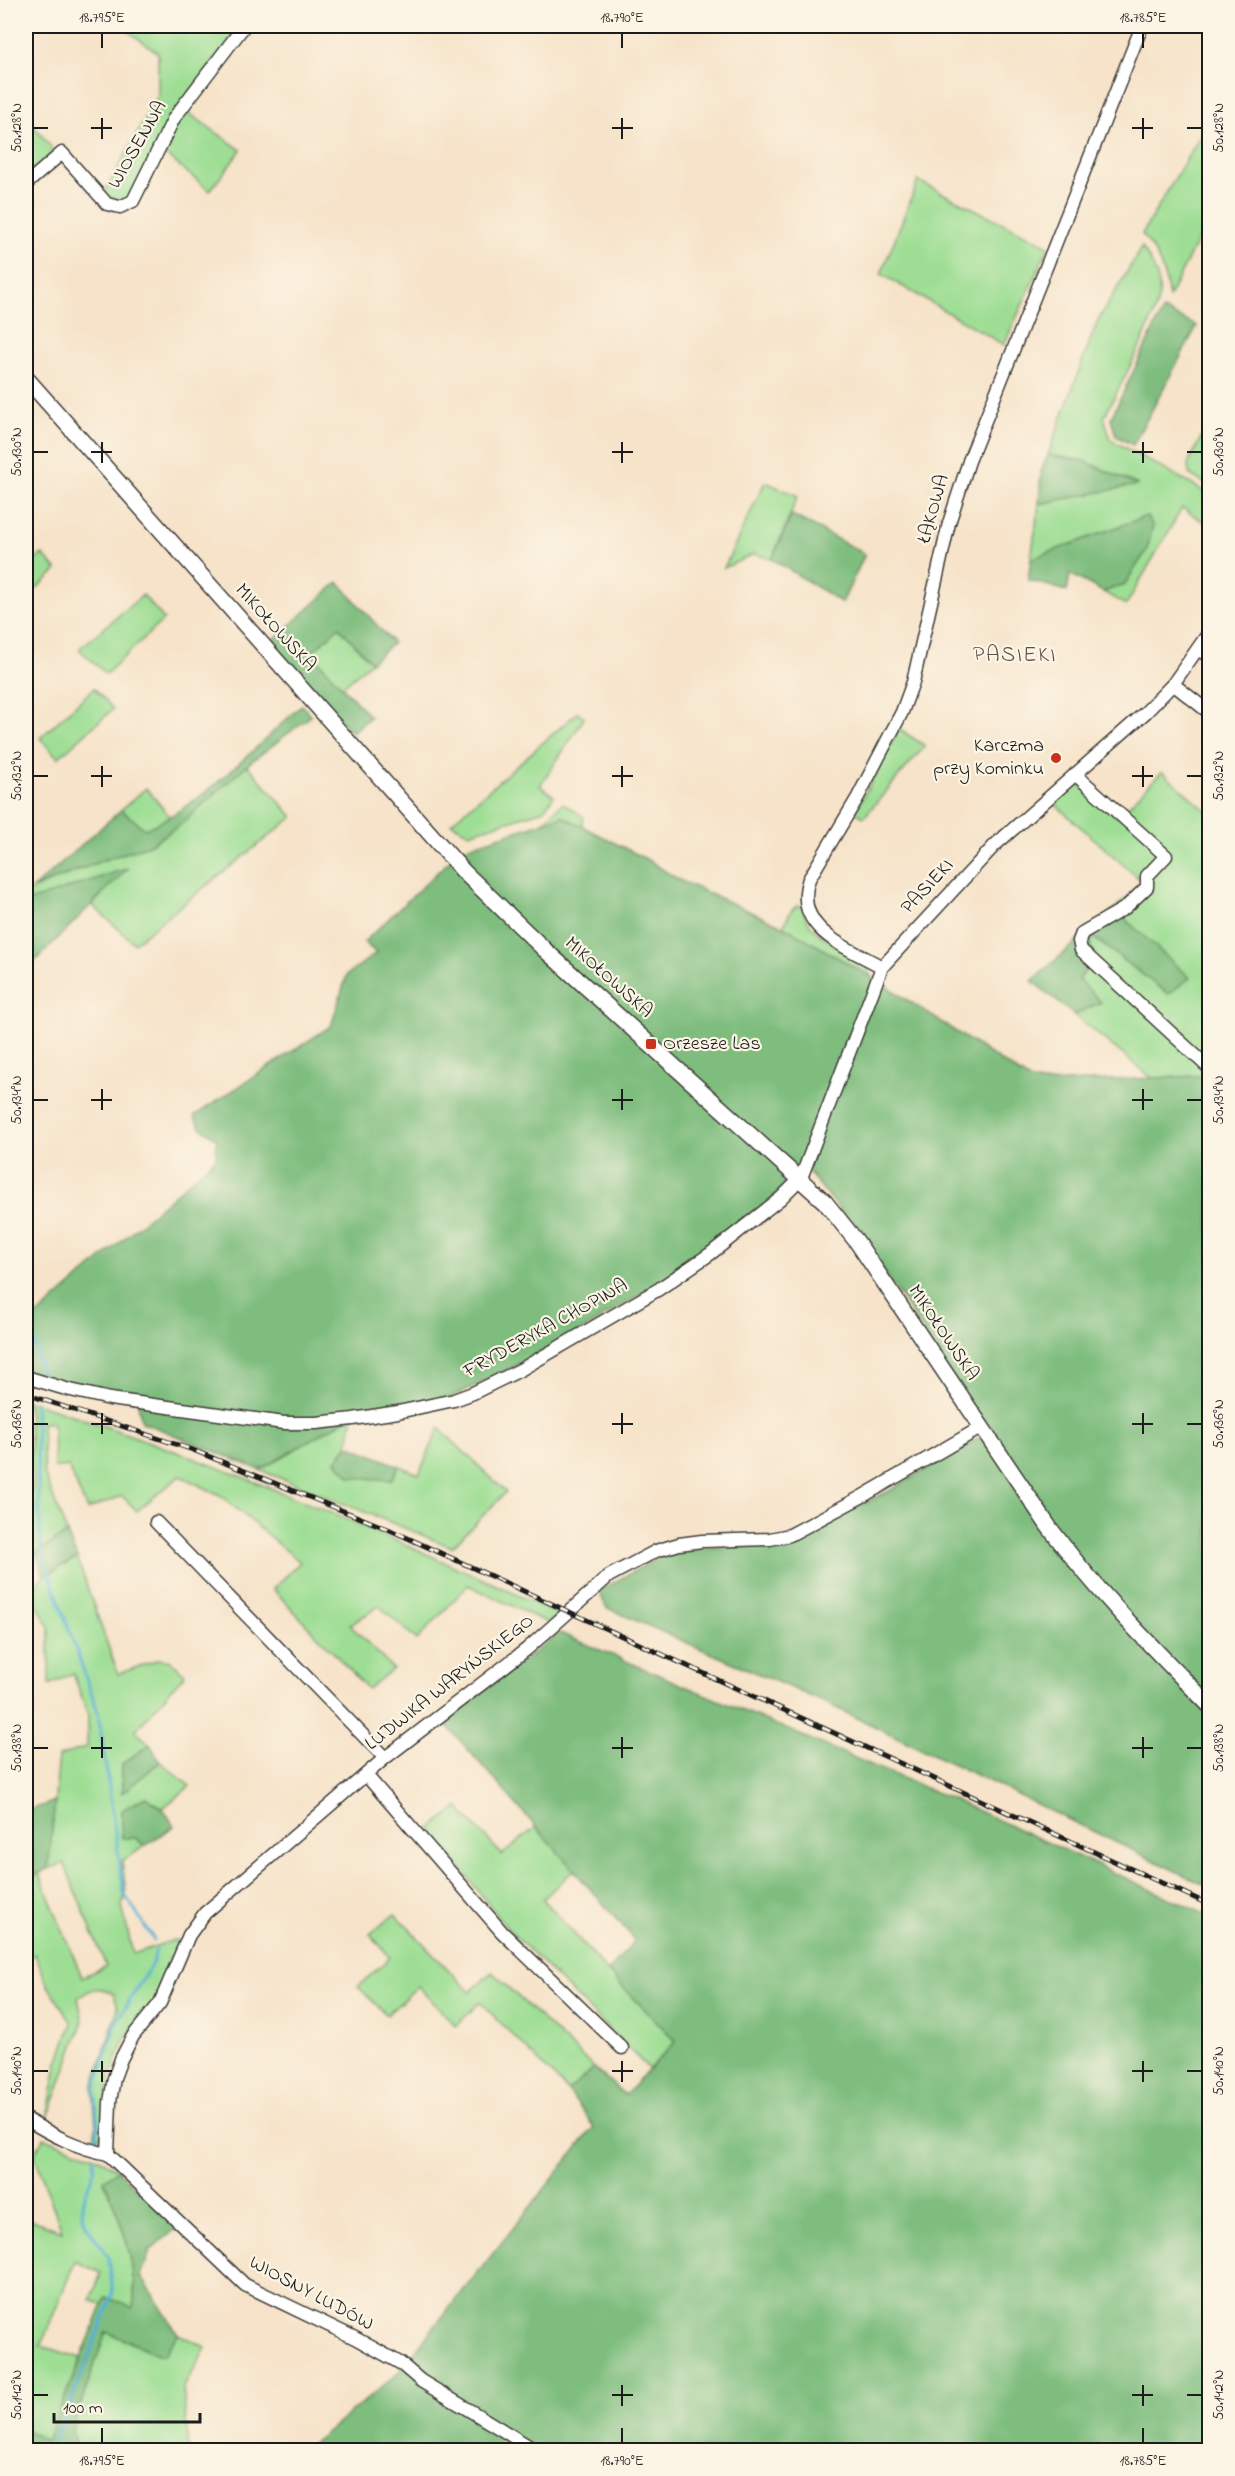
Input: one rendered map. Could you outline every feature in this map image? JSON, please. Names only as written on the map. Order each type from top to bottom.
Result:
[{"type":"main road","name":"MIKOŁOWSKA","points":[[26,378],[464,872],[545,950],[825,1202],[852,1235],[1049,1527],[1121,1615],[1209,1706]]},
{"type":"street","name":"WIOSENNA","points":[[26,184],[62,153],[107,204],[120,207],[133,201],[174,118],[244,26]]},
{"type":"street","name":"ŁĄKOWA","points":[[882,967],[817,927],[809,915],[805,891],[809,879],[858,797],[902,712],[913,682],[949,523],[969,461],[1142,26]]},
{"type":"street","name":"PASIEKI","points":[[801,1178],[882,967],[995,845],[1117,739],[1173,684],[1209,631]]},
{"type":"street","points":[[1197,649],[1209,657]]},
{"type":"street","points":[[1173,684],[1209,713]]},
{"type":"street","points":[[1075,774],[1166,856],[1147,876],[1147,886],[1125,908],[1082,933],[1079,941],[1081,950],[1208,1067]]},
{"type":"street","name":"FRYDERYKA CHOPINA","points":[[26,1377],[110,1399],[284,1423],[316,1423],[353,1419],[444,1402],[472,1393],[520,1370],[659,1289],[710,1254],[781,1198],[801,1178]]},
{"type":"street","name":"LUDWIKA WARYŃSKIEGO","points":[[108,2154],[110,2102],[114,2078],[121,2058],[133,2036],[160,2003],[194,1928],[205,1913],[385,1758],[527,1649],[609,1576],[631,1563],[679,1544],[770,1539],[790,1534],[863,1496],[982,1427]]},
{"type":"street","points":[[156,1522],[385,1758]]},
{"type":"street","points":[[366,1775],[502,1932],[622,2048]]},
{"type":"street","name":"WIOSNY LUDÓW","points":[[26,2119],[51,2134],[80,2147],[108,2154],[245,2285],[355,2338],[400,2363],[422,2381],[535,2451]]},
{"type":"green space","points":[[121,26],[226,26],[236,33],[179,106],[131,199],[122,205],[111,201],[104,193],[158,96],[158,53]]},
{"type":"green space","points":[[183,109],[241,150],[210,191],[161,151]]},
{"type":"green space","points":[[26,117],[51,147],[51,156],[26,177]]},
{"type":"green space","points":[[1209,121],[1209,217],[1169,297],[1160,264],[1142,234]]},
{"type":"green space","points":[[918,181],[1049,246],[1004,345],[881,274]]},
{"type":"green space","points":[[1142,247],[1156,275],[1159,297],[1147,331],[1104,417],[1111,440],[1209,494],[1209,525],[1182,508],[1126,605],[1103,592],[1125,584],[1072,544],[1031,559],[1039,504],[1136,484],[1084,461],[1048,455],[1097,322]]},
{"type":"green space","points":[[1163,310],[1197,326],[1133,445],[1116,436],[1111,418]]},
{"type":"green space","points":[[1209,422],[1209,486],[1189,474],[1188,464]]},
{"type":"green space","points":[[1048,455],[1084,461],[1137,485],[1039,504],[1041,471]]},
{"type":"green space","points":[[765,482],[798,496],[772,559],[754,554],[724,568]]},
{"type":"green space","points":[[792,515],[865,554],[842,603],[772,559]]},
{"type":"green space","points":[[1147,516],[1153,526],[1147,550],[1125,584],[1103,592],[1070,574],[1067,591],[1028,580],[1031,559]]},
{"type":"green space","points":[[42,554],[57,570],[26,598],[26,569]]},
{"type":"green space","points":[[338,582],[393,643],[371,662],[339,627],[311,653],[370,717],[352,733],[270,643]]},
{"type":"green space","points":[[143,595],[164,619],[106,674],[79,649]]},
{"type":"green space","points":[[339,627],[371,662],[342,687],[311,653]]},
{"type":"green space","points":[[94,688],[113,709],[58,758],[40,738]]},
{"type":"green space","points":[[302,705],[311,716],[247,765],[179,826],[149,845],[33,888],[121,810],[145,829],[187,805],[228,774]]},
{"type":"green space","points":[[577,713],[585,717],[540,786],[554,796],[544,810],[469,833],[451,823]]},
{"type":"green space","points":[[899,729],[925,746],[864,817],[855,812]]},
{"type":"green space","points":[[247,765],[293,817],[134,943],[92,905],[101,896],[26,902],[26,897],[33,889],[101,861],[149,845],[179,826]]},
{"type":"green space","points":[[1162,772],[1209,813],[1209,1072],[1201,1076],[1152,1078],[1074,1015],[1100,1002],[1079,980],[1088,966],[1091,936],[1168,993],[1114,909],[1144,883],[1051,801],[1074,780],[1117,817]]},
{"type":"green space","points":[[146,788],[171,818],[145,829],[121,810]]},
{"type":"green space","points":[[563,803],[584,817],[582,826],[562,816],[542,823]]},
{"type":"green space","points":[[562,816],[648,860],[679,880],[783,926],[880,982],[1031,1081],[1042,1083],[1201,1076],[1209,1072],[1209,1887],[828,1704],[607,1608],[598,1591],[672,1550],[779,1543],[889,1491],[989,1432],[855,1227],[802,1165],[772,1199],[703,1251],[658,1284],[561,1343],[452,1397],[353,1415],[260,1470],[142,1422],[137,1400],[89,1391],[26,1372],[26,1325],[216,1158],[217,1139],[200,1127],[194,1116],[331,1026],[347,975],[376,953],[364,942],[462,849]]},
{"type":"green space","points":[[128,868],[26,970],[26,902]]},
{"type":"green space","points":[[798,905],[803,908],[806,918],[819,934],[866,963],[871,977],[783,926],[791,911]]},
{"type":"green space","points":[[1114,909],[1190,978],[1168,994],[1092,936],[1088,966],[1079,980],[1101,1002],[1074,1015],[1032,981]]},
{"type":"green space","points":[[26,1400],[162,1447],[296,1498],[559,1614],[548,1623],[468,1585],[417,1640],[379,1606],[350,1625],[393,1669],[368,1689],[273,1589],[300,1562],[220,1495],[180,1476],[137,1511],[122,1496],[87,1510],[68,1466],[54,1468],[53,1423],[42,1423],[44,1473],[67,1533],[26,1561],[26,1496],[33,1491]]},
{"type":"green space","points":[[353,1415],[348,1445],[336,1461],[390,1480],[399,1466],[419,1474],[439,1428],[506,1492],[452,1547],[260,1470]]},
{"type":"green space","points":[[348,1445],[399,1466],[391,1480],[350,1477],[336,1461]]},
{"type":"green space","points":[[67,1533],[77,1558],[44,1576],[36,1553]]},
{"type":"green space","points":[[77,1558],[118,1674],[159,1659],[170,1661],[185,1674],[135,1731],[150,1744],[122,1764],[122,1792],[160,1762],[190,1786],[163,1808],[145,1797],[136,1838],[145,1846],[122,1861],[126,1892],[122,1906],[133,1954],[174,1940],[181,1942],[153,2006],[124,2040],[109,2080],[104,2133],[93,2143],[96,2127],[93,2087],[118,2008],[114,1994],[104,1989],[96,1989],[78,1998],[83,2021],[46,2123],[57,2065],[72,2023],[48,1986],[35,1954],[26,1960],[26,1866],[31,1877],[39,1873],[82,1977],[106,1966],[64,1863],[48,1869],[59,1756],[87,1747],[88,1715],[73,1673],[49,1685],[49,1627],[30,1590],[44,1576]]},
{"type":"green space","points":[[560,1633],[963,1804],[1209,1916],[1209,2450],[305,2450],[395,2376],[594,2127],[568,2091],[594,2068],[625,2095],[676,2041],[608,1972],[635,1940],[443,1721]]},
{"type":"green space","points":[[150,1744],[160,1762],[122,1793],[122,1764]]},
{"type":"green space","points":[[145,1797],[163,1808],[174,1826],[145,1846],[136,1838],[122,1838],[122,1810]]},
{"type":"green space","points":[[55,1801],[48,1869],[31,1877],[26,1866],[26,1811]]},
{"type":"green space","points":[[458,1807],[502,1855],[536,1827],[574,1870],[543,1899],[608,1972],[676,2041],[649,2069],[507,1928],[430,1829]]},
{"type":"green space","points":[[395,1914],[470,1992],[492,1972],[594,2068],[568,2091],[480,2002],[456,2026],[418,1986],[387,2015],[358,1987],[390,1957],[370,1934]]},
{"type":"green space","points":[[44,2137],[100,2159],[117,2170],[104,2181],[127,2243],[134,2293],[133,2309],[106,2297],[103,2305],[91,2300],[101,2273],[75,2261],[41,2346],[81,2358],[47,2441],[26,2430],[26,2383],[33,2364],[26,2359],[26,2218],[62,2231],[34,2154]]},
{"type":"green space","points":[[117,2170],[179,2226],[150,2251],[141,2276],[178,2334],[163,2356],[106,2332],[72,2429],[76,2450],[26,2450],[26,2430],[47,2441],[106,2297],[133,2308],[131,2260],[122,2226],[104,2180]]},
{"type":"green space","points":[[106,2332],[163,2356],[178,2334],[206,2347],[183,2389],[189,2450],[76,2450],[72,2429]]},
{"type":"waterway","points":[[26,1314],[42,1377]]},
{"type":"waterway","points":[[35,1402],[41,1550],[98,1712],[124,1894],[154,1940]]},
{"type":"waterway","points":[[96,2142],[98,2128],[95,2089],[115,2024],[153,1962],[156,1950]]},
{"type":"waterway","points":[[49,2450],[65,2417],[113,2294],[109,2257],[86,2225],[82,2214],[82,2204],[95,2168],[94,2160]]},
{"type":"railway","points":[[26,1394],[193,1450],[388,1529],[1210,1905]]},
{"type":"place","name":"Karczma przy Kominku","points":[[1056,758]]},
{"type":"place","name":"Orzesze Las","points":[[651,1044]]},
{"type":"district","name":"PASIEKI","points":[[1015,656]]}]
